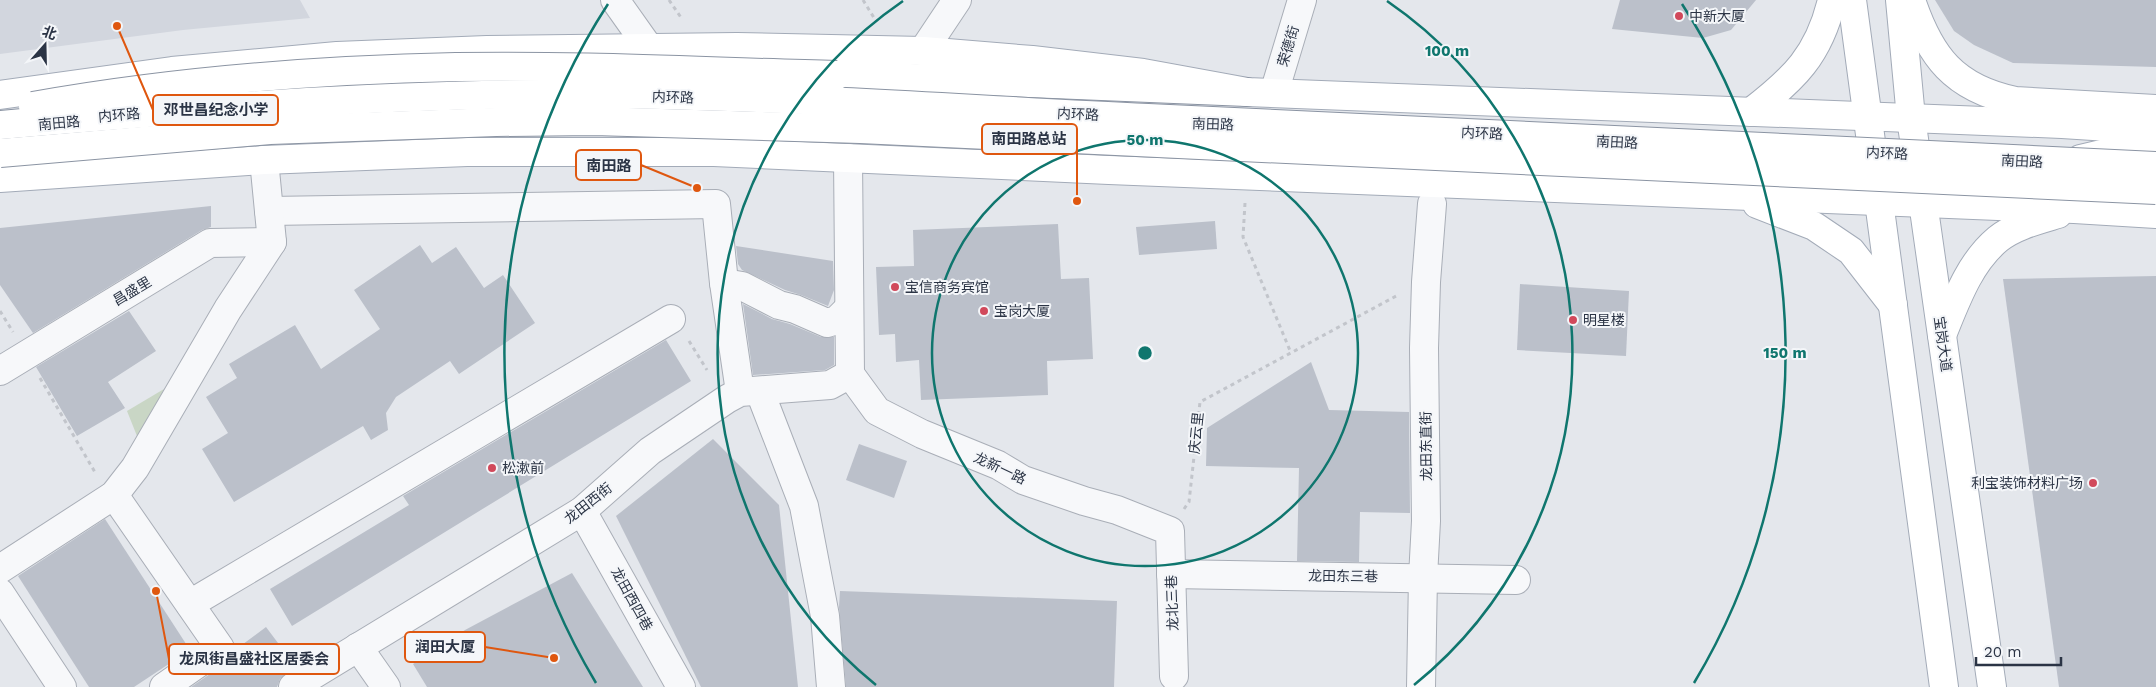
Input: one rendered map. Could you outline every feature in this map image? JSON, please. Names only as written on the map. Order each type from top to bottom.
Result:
[{"type":"main road","points":[[1751,112],[1792,79],[1805,63],[1818,41],[1832,0]]},
{"type":"main road","points":[[1852,0],[1944,687]]},
{"type":"main road","name":"宝岗大道","points":[[1900,0],[1916,156],[1992,687]]},
{"type":"main road","points":[[1911,0],[1920,27],[1931,46],[1949,69],[1968,85],[1992,96],[2015,100],[2156,109]]},
{"type":"main road","points":[[0,95],[181,70],[319,57],[418,52],[649,48],[823,48],[923,51],[1143,73],[1247,92],[1369,131]]},
{"type":"main road","points":[[0,112],[174,84],[367,70],[556,67],[836,75],[2062,124],[2156,130]]},
{"type":"main road","points":[[0,117],[39,89]]},
{"type":"main road","name":"内环路","points":[[0,126],[332,100],[442,96],[604,95],[798,101],[1306,124],[2156,167]]},
{"type":"main road","points":[[1348,96],[1464,135]]},
{"type":"main road","name":"南田路","points":[[0,126],[277,108],[467,101],[620,99],[794,104],[2156,167]]},
{"type":"main road","points":[[2063,103],[2156,125]]},
{"type":"main road","points":[[1536,138],[1606,106]]},
{"type":"main road","points":[[1606,142],[1680,109]]},
{"type":"main road","name":"内环路","points":[[0,153],[270,130],[496,122],[594,121],[860,129],[2156,190]]},
{"type":"main road","points":[[2063,163],[2156,141]]},
{"type":"main road","points":[[0,178],[264,160],[467,152],[714,152],[2156,214]]},
{"type":"main road","points":[[1719,194],[1770,208],[1814,226],[1851,251],[1894,306]]},
{"type":"main road","points":[[1942,336],[1967,278],[1978,261],[1994,244],[2016,229],[2074,209]]},
{"type":"street","points":[[615,0],[649,48]]},
{"type":"street","points":[[923,51],[957,0]]},
{"type":"street","name":"荣德街","points":[[1274,93],[1302,0]]},
{"type":"street","points":[[620,99],[621,151]]},
{"type":"street","points":[[467,101],[467,152]]},
{"type":"street","points":[[848,158],[850,366]]},
{"type":"street","points":[[0,569],[135,468],[228,309],[272,242],[264,160]]},
{"type":"street","points":[[269,211],[716,204],[724,283],[750,392],[804,506],[825,616],[831,687]]},
{"type":"street","name":"龙田东直街","points":[[1421,687],[1426,521],[1424,348],[1426,282],[1432,204]]},
{"type":"street","name":"昌盛里","points":[[0,371],[210,243],[272,242]]},
{"type":"street","points":[[724,283],[742,286],[779,305],[795,309],[827,323],[836,320],[849,308]]},
{"type":"street","points":[[190,604],[671,319]]},
{"type":"street","name":"龙田西街","points":[[293,687],[582,511],[650,451],[750,392],[830,385],[850,366]]},
{"type":"street","name":"龙新一路","points":[[850,366],[877,411],[922,434],[998,465],[1023,480],[1117,510],[1170,531]]},
{"type":"street","points":[[107,488],[220,648],[164,687]]},
{"type":"street","name":"龙田西四巷","points":[[582,511],[681,687]]},
{"type":"street","name":"龙北三巷","points":[[1170,531],[1174,676]]},
{"type":"street","name":"龙田东三巷","points":[[1171,574],[1516,580]]},
{"type":"street","points":[[0,593],[62,687]]},
{"type":"street","points":[[358,647],[386,687]]},
{"type":"path","points":[[1246,175],[1243,237],[1291,353]]},
{"type":"path","name":"庆云里","points":[[1170,531],[1189,502],[1200,402],[1426,282]]},
{"type":"path","points":[[0,311],[107,488]]},
{"type":"shaded area","points":[[0,0],[300,0],[310,18],[183,30],[0,54]]},
{"type":"green space","points":[[164,389],[139,441],[127,411]]},
{"type":"building","name":"中新大厦","points":[[1620,0],[1756,0],[1731,30],[1703,38],[1612,29]]},
{"type":"building","points":[[1935,0],[2156,0],[2156,67],[2013,63],[1974,45],[1954,31]]},
{"type":"building","points":[[211,206],[211,227],[202,230],[33,333],[0,285],[0,228]]},
{"type":"building","points":[[1215,221],[1217,249],[1139,255],[1136,227]]},
{"type":"building","name":"宝岗大厦","points":[[1058,224],[1061,279],[1089,278],[1093,359],[1047,361],[1048,395],[921,400],[919,360],[896,362],[895,334],[879,335],[876,267],[914,266],[913,230]]},
{"type":"building","points":[[420,245],[432,263],[456,247],[484,288],[503,275],[535,323],[459,374],[450,361],[396,397],[386,413],[388,430],[371,440],[363,426],[234,502],[202,449],[228,433],[206,397],[237,378],[229,364],[295,325],[321,369],[380,329],[354,290]]},
{"type":"building","points":[[736,246],[833,261],[834,290],[828,306],[785,290],[742,270],[738,264]]},
{"type":"building","name":"利宝装饰材料广场","points":[[2156,276],[2156,687],[2059,687],[2003,279]]},
{"type":"building","name":"明星楼","points":[[1520,284],[1629,291],[1626,356],[1517,350]]},
{"type":"building","points":[[743,304],[772,319],[790,324],[821,337],[834,337],[834,365],[825,370],[753,375]]},
{"type":"building","points":[[129,311],[156,351],[108,382],[125,408],[77,436],[36,367]]},
{"type":"building","name":"松漱前","points":[[666,340],[691,381],[292,626],[270,589],[409,505],[403,496]]},
{"type":"building","points":[[1311,362],[1329,410],[1409,412],[1410,513],[1360,512],[1359,562],[1297,561],[1299,468],[1206,466],[1207,428]]},
{"type":"building","points":[[713,439],[779,505],[798,687],[701,687],[616,516]]},
{"type":"building","points":[[859,444],[907,461],[894,498],[846,480]]},
{"type":"building","points":[[105,519],[190,650],[134,687],[89,687],[18,576]]},
{"type":"building","points":[[572,573],[643,687],[427,687],[413,664],[465,630]]},
{"type":"building","points":[[840,591],[1117,601],[1114,687],[846,687],[839,607]]},
{"type":"building","points":[[266,627],[296,667],[280,679],[277,687],[191,687],[229,661],[234,655],[235,650]]},
{"type":"place","name":"中新大厦","points":[[1679,16]]},
{"type":"place","name":"邓世昌纪念小学","points":[[117,26]]},
{"type":"place","name":"南田路","points":[[697,188]]},
{"type":"place","name":"南田路总站","points":[[1077,201]]},
{"type":"place","name":"宝信商务宾馆","points":[[895,287]]},
{"type":"place","name":"宝岗大厦","points":[[984,311]]},
{"type":"place","name":"明星楼","points":[[1573,320]]},
{"type":"place","name":"松漱前","points":[[492,468]]},
{"type":"place","name":"利宝装饰材料广场","points":[[2093,483]]},
{"type":"place","name":"龙凤街昌盛社区居委会","points":[[156,591]]},
{"type":"place","name":"润田大厦","points":[[554,658]]}]
